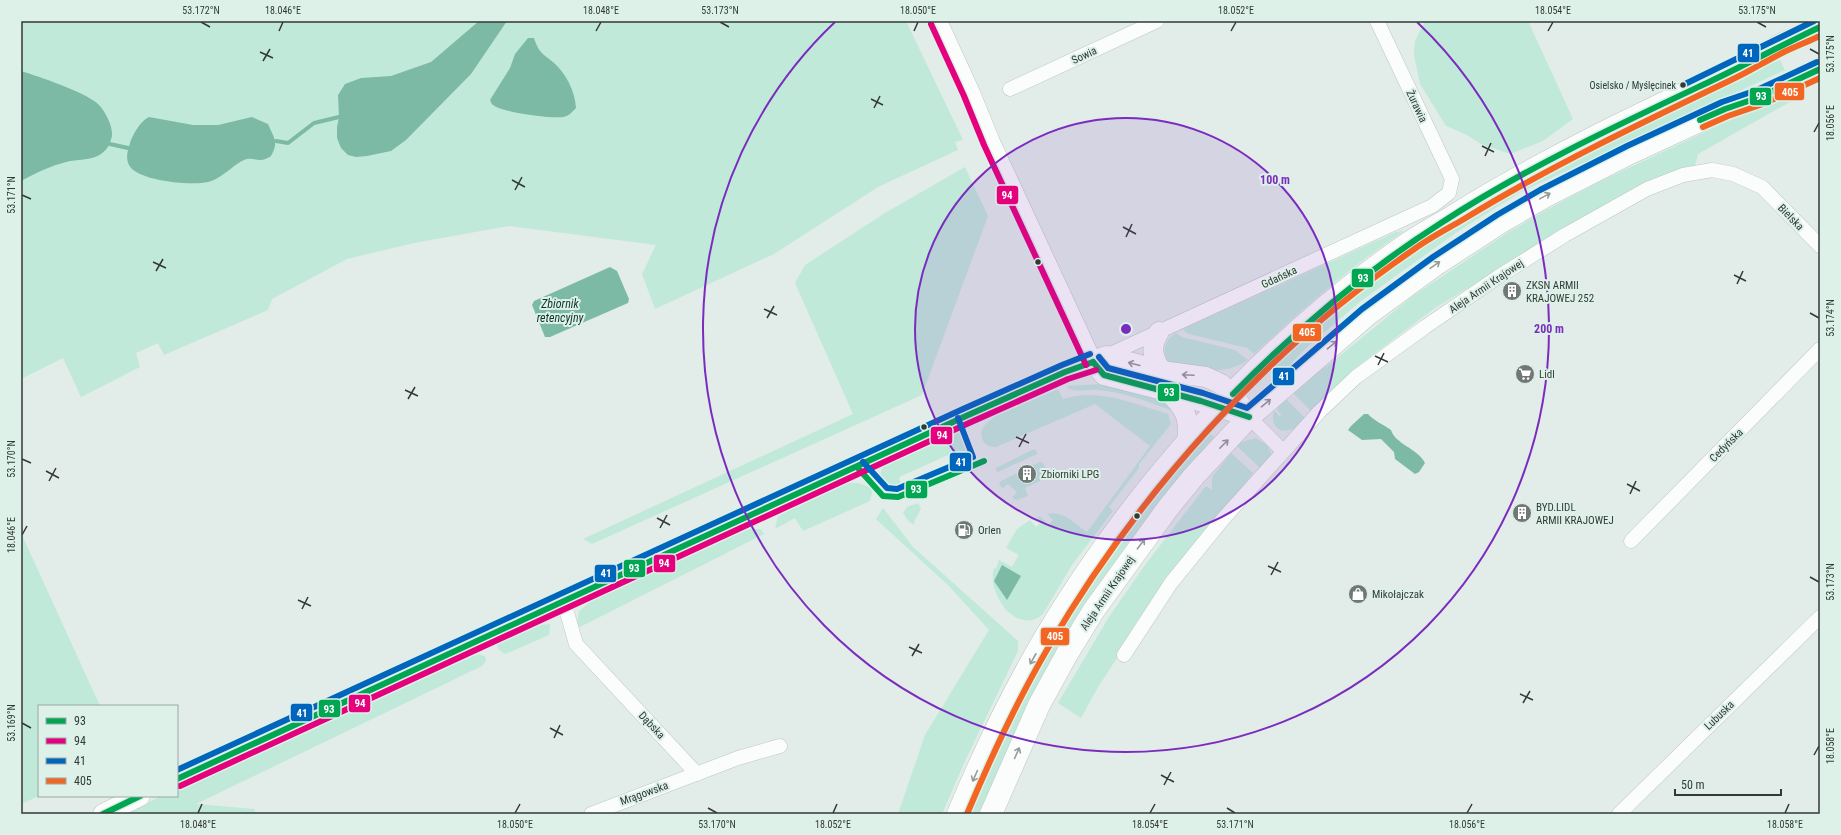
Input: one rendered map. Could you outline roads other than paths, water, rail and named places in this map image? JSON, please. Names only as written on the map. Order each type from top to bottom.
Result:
[{"type":"main road","points":[[958,814],[1007,706],[1060,614],[1127,518],[1187,444],[1266,359],[1307,322],[1404,246],[1531,169],[1616,125],[1700,86],[1820,27]]},
{"type":"main road","name":"Aleja Armii Krajowej","points":[[991,814],[1039,705],[1066,654],[1094,610],[1116,577],[1173,502],[1214,454],[1249,417],[1367,316],[1469,242],[1544,197],[1583,176],[1715,113],[1760,97],[1820,69]]},
{"type":"main road","points":[[1159,332],[1153,344],[1153,352],[1157,365],[1162,371]]},
{"type":"main road","points":[[1227,401],[1221,384],[1206,377],[1162,371],[1099,359],[1104,375],[1167,391],[1227,401],[1249,417]]},
{"type":"main road","name":"Gdańska","points":[[178,779],[966,416],[1065,372],[1099,359]]},
{"type":"main road","points":[[1167,391],[1183,408],[1188,425],[1187,444]]},
{"type":"main road","points":[[102,814],[138,797]]},
{"type":"street","points":[[938,21],[971,93],[991,142],[1099,359]]},
{"type":"street","name":"Sowia","points":[[1010,89],[1157,21]]},
{"type":"street","name":"Żurawia","points":[[1377,21],[1452,179],[1449,193]]},
{"type":"street","name":"Aleja Armii Krajowej","points":[[1124,655],[1171,583],[1223,519],[1319,412],[1356,377],[1498,277],[1565,235],[1647,189],[1683,174],[1712,170],[1733,174],[1762,187]]},
{"type":"street","name":"Bielska","points":[[1762,187],[1820,246]]},
{"type":"street","name":"Gdańska","points":[[1099,359],[1432,206],[1449,193]]},
{"type":"street","name":"Cedyńska","points":[[1631,541],[1820,349]]},
{"type":"street","points":[[1249,417],[1283,451]]},
{"type":"street","name":"Dąbska","points":[[564,602],[576,644],[697,774]]},
{"type":"street","name":"Lubuska","points":[[1618,814],[1820,617]]},
{"type":"street","points":[[697,774],[738,758],[780,746]]},
{"type":"street","name":"Mrągowska","points":[[590,814],[697,774]]},
{"type":"water","points":[[479,21],[507,21],[471,74],[406,140],[391,151],[367,156],[356,157],[348,155],[341,148],[337,138],[339,117],[338,95],[345,84],[361,78],[391,76],[431,62]]},
{"type":"water","points":[[528,38],[534,38],[539,50],[558,66],[572,89],[576,108],[567,116],[549,117],[527,114],[498,108],[491,103],[490,100],[510,68],[515,54]]},
{"type":"water","points":[[21,71],[71,89],[97,103],[106,114],[112,132],[109,144],[105,150],[93,158],[70,161],[54,166],[21,181]]},
{"type":"water","points":[[149,117],[193,125],[218,125],[252,117],[268,124],[275,140],[275,147],[271,156],[261,160],[243,160],[219,177],[208,182],[178,183],[165,181],[142,175],[134,170],[128,163],[127,153],[134,134],[142,122]]},
{"type":"water","name":"Zbiornik retencyjny","points":[[610,267],[617,271],[629,299],[628,303],[550,337],[545,337],[532,305],[534,301]]},
{"type":"water","points":[[1364,414],[1368,414],[1373,419],[1391,430],[1393,435],[1401,443],[1417,453],[1425,463],[1419,472],[1415,474],[1395,459],[1394,452],[1381,439],[1362,440],[1348,430]]},
{"type":"water","points":[[1002,565],[1021,576],[1007,600],[994,581]]},
{"type":"waterway","points":[[276,141],[288,143],[314,123],[339,117]]},
{"type":"waterway","points":[[110,144],[128,148]]},
{"type":"place","name":"Osielsko / Myślęcinek","points":[[1683,85]]},
{"type":"place","name":"ZKSN ARMII KRAJOWEJ 252","points":[[1512,291]]},
{"type":"place","name":"Lidl","points":[[1525,374]]},
{"type":"place","name":"Zbiorniki LPG","points":[[1027,474]]},
{"type":"place","name":"BYD.LIDL ARMII KRAJOWEJ","points":[[1522,513]]},
{"type":"place","name":"Orlen","points":[[964,530]]},
{"type":"place","name":"Mikołajczak","points":[[1358,594]]}]
